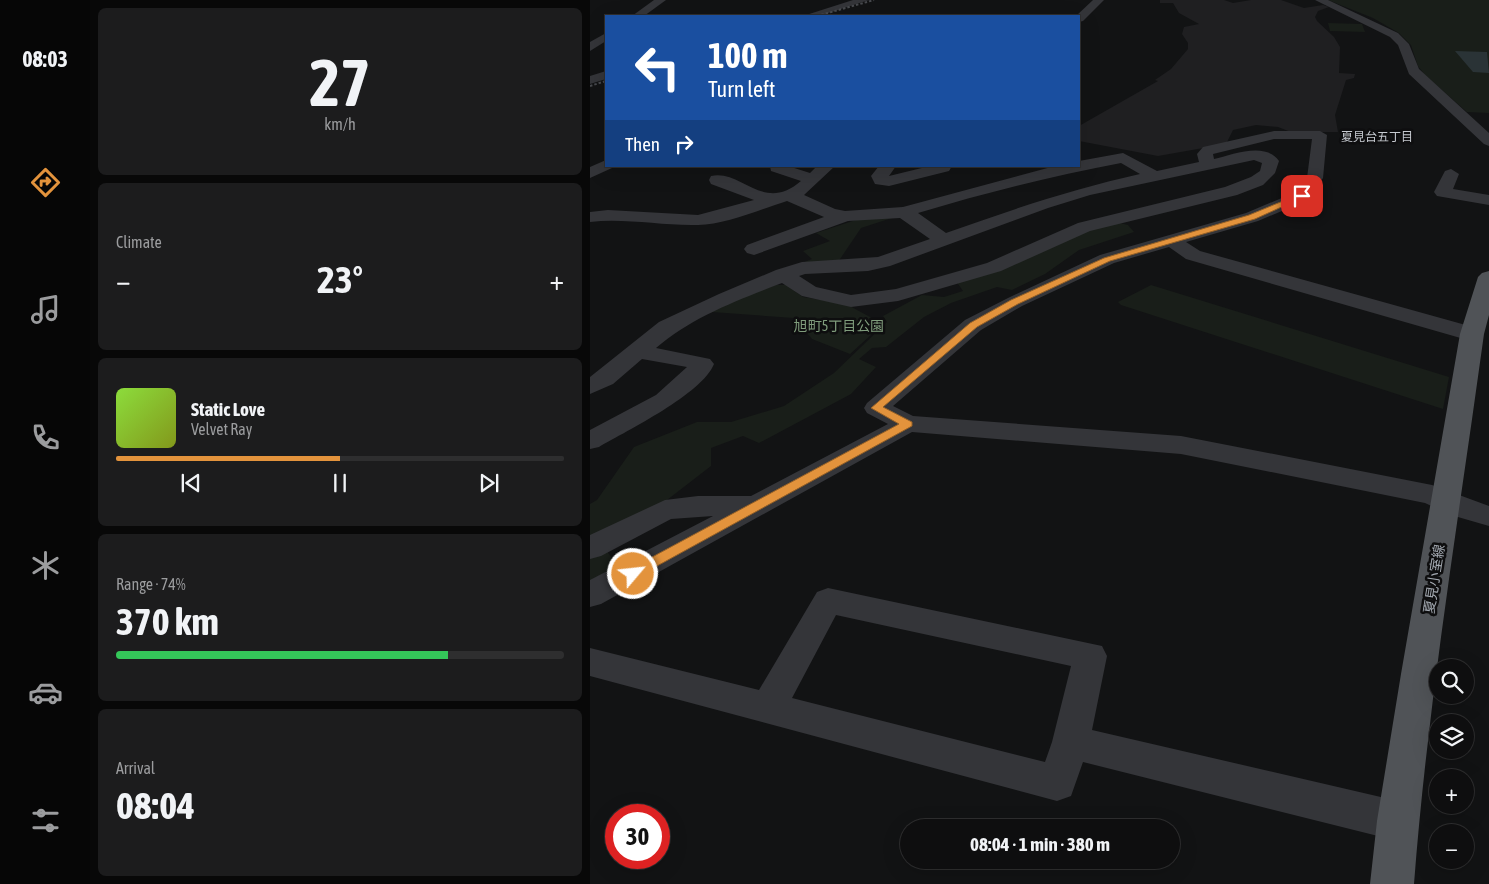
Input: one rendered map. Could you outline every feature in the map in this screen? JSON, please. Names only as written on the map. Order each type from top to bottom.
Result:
[{"type":"main road","name":"夏見小室線","points":[[1392,884],[1398,821],[1472,334],[1489,277]]},
{"type":"street","points":[[638,15],[661,0]]},
{"type":"street","points":[[798,6],[845,6],[864,0]]},
{"type":"street","points":[[1080,18],[1099,0]]},
{"type":"street","points":[[1320,0],[1394,35],[1403,44],[1413,71],[1489,141]]},
{"type":"street","points":[[810,15],[823,6]]},
{"type":"street","points":[[590,47],[599,38]]},
{"type":"street","points":[[590,80],[605,75]]},
{"type":"street","points":[[1459,114],[1479,114]]},
{"type":"street","points":[[1207,164],[1205,154],[1208,150],[1274,134],[1320,135],[1315,178],[1302,196],[1252,217],[1107,260],[1076,273],[974,325],[876,408],[908,424],[1181,445],[1432,495],[1446,502],[1489,516]]},
{"type":"street","points":[[590,387],[605,379],[639,352],[666,327],[701,309],[783,274],[802,268],[868,265],[883,262],[1042,204],[1153,175],[1254,155],[1262,156],[1271,161],[1267,173],[1257,181],[1231,191],[1084,227],[994,267],[931,286],[869,300],[851,301],[809,292],[783,274]]},
{"type":"street","points":[[1080,165],[1123,158],[1153,175]]},
{"type":"street","points":[[590,173],[605,166]]},
{"type":"street","points":[[590,217],[608,215],[698,220],[798,192],[825,167]]},
{"type":"street","points":[[887,167],[878,176],[881,180],[898,179],[944,167]]},
{"type":"street","points":[[789,194],[831,214],[845,216],[904,212],[1036,170],[1067,167]]},
{"type":"street","points":[[777,168],[812,179]]},
{"type":"street","points":[[1451,174],[1443,192],[1489,200]]},
{"type":"street","points":[[717,180],[771,200]]},
{"type":"street","points":[[1042,204],[1084,227]]},
{"type":"street","points":[[590,208],[608,215]]},
{"type":"street","points":[[904,212],[944,240]]},
{"type":"street","points":[[754,249],[845,216]]},
{"type":"street","points":[[1171,240],[1193,255],[1472,334]]},
{"type":"street","points":[[590,441],[627,418],[665,400],[702,364],[639,352]]},
{"type":"street","points":[[590,596],[908,424]]},
{"type":"street","points":[[590,548],[665,510],[698,506],[758,506]]},
{"type":"street","points":[[590,662],[1056,784],[1071,742],[1090,656],[828,601],[768,708]]},
{"type":"street","points":[[1071,742],[1398,821]]},
{"type":"shaded area","points":[[1160,0],[1224,0],[1233,3],[1251,0],[1281,0],[1304,8],[1323,5],[1329,7],[1318,11],[1315,17],[1334,37],[1340,47],[1339,73],[1355,74],[1354,78],[1346,80],[1335,115],[1338,132],[1291,132],[1278,127],[1256,125],[1233,130],[1226,144],[1158,156],[1080,141],[1080,125],[1158,81],[1155,80],[1171,69],[1188,49],[1188,43],[1182,34],[1184,27],[1199,24],[1179,13],[1173,3],[1160,3]]},
{"type":"shaded area","points":[[1455,51],[1487,52],[1489,73],[1473,72]]},
{"type":"green space","points":[[1328,0],[1489,0],[1489,113],[1467,112],[1425,75],[1418,66],[1411,45],[1399,33],[1373,18]]},
{"type":"green space","points":[[1328,23],[1362,24],[1365,32],[1330,31]]},
{"type":"green space","points":[[898,216],[861,228],[838,262],[787,269],[812,259],[803,251],[830,241],[816,233],[862,218]]},
{"type":"green space","points":[[1116,222],[1128,225],[1134,232],[1079,250],[1045,274],[1012,290],[997,287],[951,303],[924,317],[886,347],[872,348],[859,359],[876,367],[851,394],[759,443],[743,436],[711,448],[711,466],[667,500],[590,541],[590,504],[597,500],[634,447],[697,422],[731,422],[784,406],[834,373],[887,322],[883,316],[922,295],[944,297],[963,291],[956,281],[1081,230]]},
{"type":"green space","name":"旭町5丁目公園","points":[[776,285],[786,285],[803,297],[846,304],[883,324],[850,354],[812,339],[794,318],[712,312],[732,301]]},
{"type":"green space","points":[[1151,285],[1449,377],[1443,409],[1121,305],[1118,302]]},
{"type":"green space","points":[[604,547],[621,571],[590,587],[590,554]]},
{"type":"railway","points":[[821,15],[874,0]]},
{"type":"railway","points":[[590,86],[605,81]]},
{"type":"district","name":"夏見台五丁目","points":[[1377,137]]},
{"type":"route","points":[[633,574],[908,424],[876,408],[899,386],[974,325],[1015,302],[1107,260],[1252,217],[1302,196]]}]
